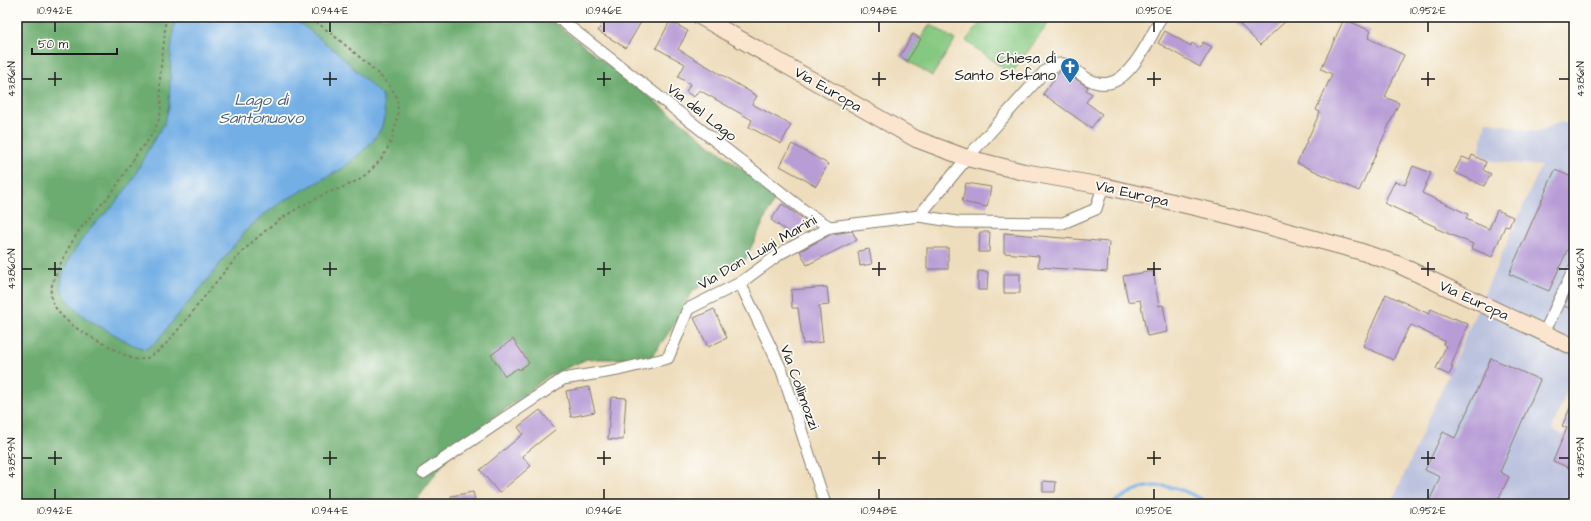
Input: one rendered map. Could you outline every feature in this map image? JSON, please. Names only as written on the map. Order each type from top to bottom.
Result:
[{"type":"main road","name":"Via Europa","points":[[701,17],[916,139],[967,158],[1024,172],[1103,186],[1216,212],[1359,251],[1389,261],[1574,347]]},
{"type":"street","name":"Via del Lago","points":[[557,17],[810,215],[830,226]]},
{"type":"street","points":[[919,216],[967,158],[1045,71],[1059,63],[1066,64],[1088,80],[1099,83],[1109,83],[1120,78],[1127,72],[1149,43],[1161,17]]},
{"type":"street","name":"Via Don Luigi Marini","points":[[423,473],[563,379],[618,370],[668,358],[688,309],[740,283],[781,253],[830,226],[919,216],[957,222],[1062,223],[1096,209],[1103,186]]},
{"type":"street","points":[[1544,333],[1574,269]]},
{"type":"street","name":"Via Collimozzi","points":[[740,283],[782,371],[825,504]]},
{"type":"path","points":[[165,17],[166,33],[160,84],[162,100],[158,123],[113,191],[81,228],[72,242],[55,276],[51,290],[55,306],[65,319],[78,329],[127,357],[137,360],[152,356],[163,347],[251,242],[287,215],[322,196],[357,181],[371,171],[384,156],[398,117],[398,106],[393,89],[373,69],[310,17]]},
{"type":"shaded area","points":[[1486,121],[1536,132],[1560,122],[1574,124],[1574,373],[1552,430],[1574,439],[1574,504],[1391,504],[1541,166],[1492,161],[1479,154]]},
{"type":"green space","points":[[17,17],[547,17],[776,196],[745,260],[693,291],[674,325],[650,359],[587,359],[548,376],[453,450],[413,504],[17,504]]},
{"type":"green space","points":[[984,17],[1053,17],[1011,74],[966,41]]},
{"type":"green space","points":[[930,24],[955,40],[932,76],[900,56],[913,34],[921,38]]},
{"type":"water","name":"Lago di Santonuovo","points":[[175,17],[292,17],[338,53],[382,96],[385,115],[381,129],[372,142],[343,168],[280,203],[246,230],[201,288],[156,342],[146,349],[133,345],[87,319],[71,305],[61,288],[62,276],[70,257],[80,242],[93,225],[111,208],[130,184],[150,146],[164,124],[169,106],[171,53]]},
{"type":"building","points":[[606,17],[644,17],[626,48],[598,31]]},
{"type":"building","points":[[1233,17],[1290,17],[1260,45]]},
{"type":"building","points":[[1344,19],[1371,31],[1368,38],[1404,55],[1385,97],[1399,103],[1359,191],[1297,163],[1320,112],[1316,110],[1332,74],[1321,69]]},
{"type":"building","points":[[670,21],[688,31],[678,49],[757,96],[752,104],[791,125],[781,144],[749,127],[752,120],[699,90],[694,97],[686,92],[690,84],[678,77],[685,64],[656,48]]},
{"type":"building","points":[[1165,31],[1191,46],[1192,43],[1200,48],[1203,42],[1212,47],[1200,67],[1158,43]]},
{"type":"building","points":[[913,34],[921,39],[907,61],[900,56]]},
{"type":"building","points":[[1060,71],[1068,74],[1088,87],[1086,90],[1092,94],[1086,102],[1102,114],[1091,128],[1043,94]]},
{"type":"building","points":[[792,144],[828,164],[816,186],[780,166]]},
{"type":"building","points":[[1472,155],[1486,162],[1483,170],[1491,174],[1484,186],[1454,172],[1462,157],[1470,160]]},
{"type":"building","points":[[1413,166],[1431,173],[1422,193],[1468,214],[1466,219],[1489,229],[1497,210],[1513,217],[1509,227],[1505,226],[1492,257],[1471,248],[1473,244],[1435,228],[1436,227],[1384,203],[1395,181],[1405,185]]},
{"type":"building","points":[[1555,170],[1574,178],[1574,235],[1549,291],[1509,274]]},
{"type":"building","points":[[966,183],[991,187],[987,207],[962,202]]},
{"type":"building","points":[[782,204],[805,220],[794,236],[771,220]]},
{"type":"building","points":[[852,231],[857,240],[807,265],[800,251],[832,234]]},
{"type":"building","points":[[980,232],[990,232],[989,252],[979,252]]},
{"type":"building","points":[[1004,233],[1109,242],[1107,272],[1038,267],[1039,256],[1004,253]]},
{"type":"building","points":[[927,248],[948,248],[948,269],[927,269]]},
{"type":"building","points":[[869,249],[872,264],[860,266],[858,251]]},
{"type":"building","points":[[978,271],[988,272],[987,290],[978,290]]},
{"type":"building","points":[[1153,271],[1159,306],[1163,305],[1168,332],[1147,336],[1140,300],[1128,302],[1123,276]]},
{"type":"building","points":[[1004,274],[1020,274],[1020,293],[1004,293]]},
{"type":"building","points":[[1574,285],[1574,310],[1564,306]]},
{"type":"building","points":[[827,287],[829,305],[819,306],[823,342],[803,344],[798,308],[792,308],[791,290]]},
{"type":"building","points":[[1386,294],[1429,314],[1431,309],[1468,324],[1451,366],[1453,367],[1449,375],[1436,369],[1446,346],[1443,344],[1444,341],[1411,325],[1393,360],[1363,346]]},
{"type":"building","points":[[714,309],[727,338],[708,347],[694,318]]},
{"type":"building","points":[[513,339],[529,363],[519,370],[518,368],[505,376],[491,355]]},
{"type":"building","points":[[1491,358],[1540,380],[1500,472],[1509,477],[1496,504],[1428,504],[1440,477],[1425,470],[1443,432],[1455,438]]},
{"type":"building","points":[[589,387],[595,412],[571,417],[566,391]]},
{"type":"building","points":[[611,397],[626,398],[623,440],[608,439]]},
{"type":"building","points":[[1574,399],[1574,470],[1553,461],[1567,428],[1562,426]]},
{"type":"building","points":[[540,410],[556,429],[522,456],[531,466],[499,493],[480,470],[523,434],[518,427]]},
{"type":"building","points":[[1043,481],[1056,482],[1055,492],[1043,492]]},
{"type":"building","points":[[473,492],[476,504],[452,504],[451,496]]},
{"type":"waterway","points":[[1112,504],[1135,490],[1158,486],[1177,489],[1212,504]]},
{"type":"place","name":"Chiesa di Santo Stefano","points":[[1070,84]]}]
